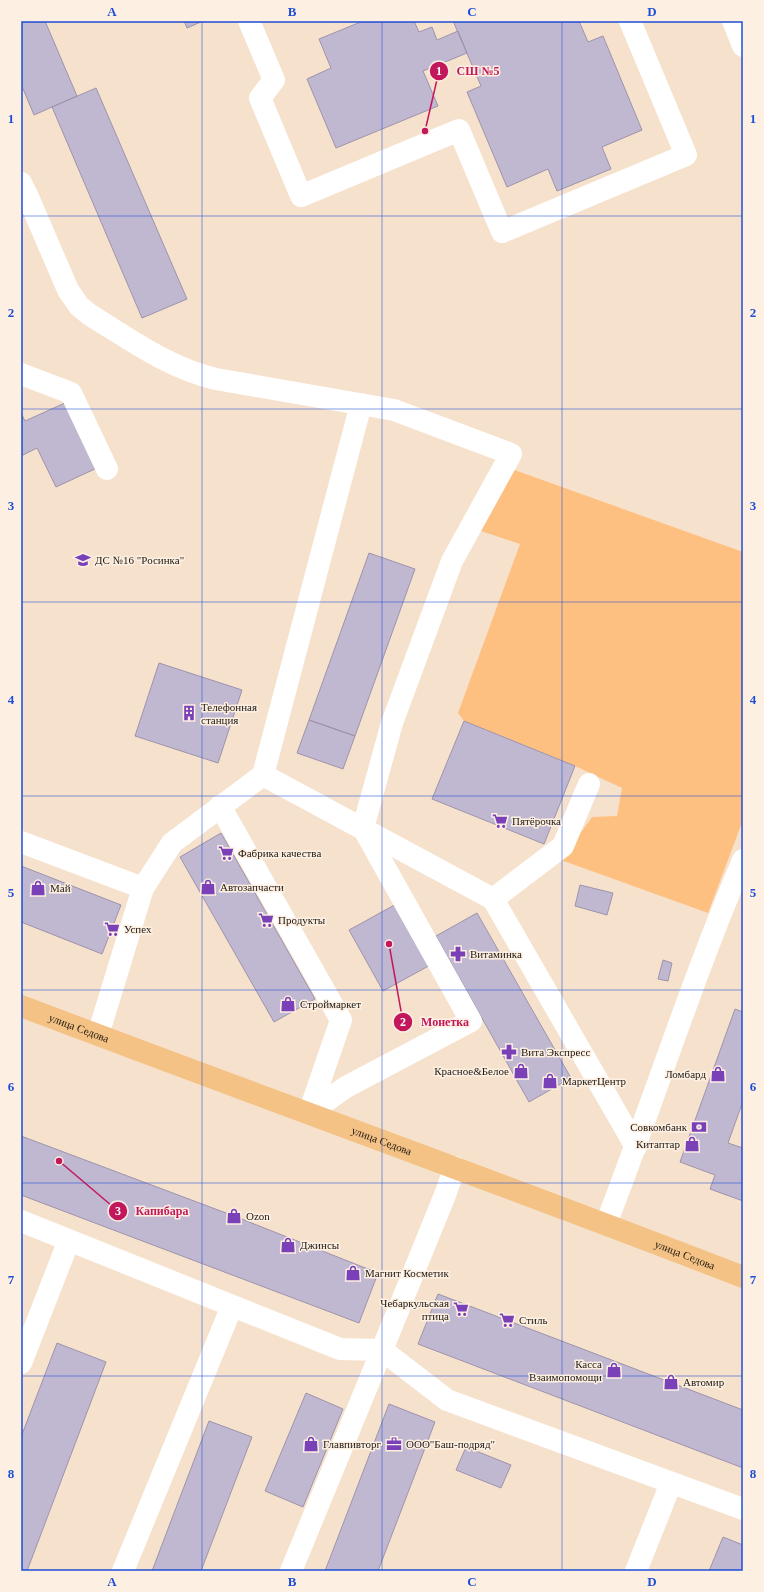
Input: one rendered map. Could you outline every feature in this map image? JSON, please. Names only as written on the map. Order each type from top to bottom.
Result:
[{"type":"main road","name":"улица Седова","points":[[21,1006],[455,1167],[743,1277]]},
{"type":"lane","points":[[249,21],[274,80],[260,98],[301,196],[459,130],[502,232],[686,155],[630,21]]},
{"type":"lane","points":[[733,21],[743,46]]},
{"type":"lane","points":[[21,183],[68,290],[79,306],[90,315],[166,361],[196,374],[216,379],[384,408],[409,415],[511,454],[452,561],[392,723],[363,828],[471,1021],[346,1087],[309,1113]]},
{"type":"lane","points":[[21,374],[72,393],[107,470]]},
{"type":"lane","points":[[98,1035],[143,888],[172,843],[263,775],[361,404]]},
{"type":"lane","points":[[263,775],[493,899],[636,1147]]},
{"type":"lane","points":[[493,899],[563,846],[589,784]]},
{"type":"lane","points":[[220,806],[341,1020],[309,1113]]},
{"type":"lane","points":[[21,842],[143,888]]},
{"type":"lane","points":[[606,1224],[636,1147],[715,926],[743,860]]},
{"type":"lane","points":[[291,1571],[445,1195],[455,1167]]},
{"type":"lane","points":[[21,1221],[340,1349],[382,1350],[447,1400],[743,1509]]},
{"type":"lane","points":[[21,1363],[69,1240]]},
{"type":"lane","points":[[123,1571],[232,1306]]},
{"type":"lane","points":[[636,1571],[671,1483]]},
{"type":"shaded area","points":[[509,468],[743,552],[743,820],[708,913],[561,860],[592,817],[617,816],[622,788],[575,766],[464,721],[458,713],[520,544],[478,530]]},
{"type":"building","points":[[21,21],[45,21],[77,96],[34,115],[21,84]]},
{"type":"building","points":[[184,21],[203,21],[187,28]]},
{"type":"building","points":[[363,21],[414,21],[419,32],[432,27],[437,40],[458,31],[467,53],[423,71],[438,106],[336,148],[307,79],[331,68],[319,39]]},
{"type":"building","points":[[453,21],[579,21],[588,42],[603,36],[642,130],[602,147],[611,169],[557,191],[548,169],[507,187],[467,92],[481,86]]},
{"type":"building","points":[[96,88],[187,299],[142,318],[52,107]]},
{"type":"building","points":[[67,402],[97,468],[56,487],[37,448],[21,456],[21,413],[25,421]]},
{"type":"building","points":[[369,553],[415,569],[355,736],[309,720]]},
{"type":"building","name":"Телефонная станция","points":[[159,663],[242,690],[218,763],[135,736]]},
{"type":"building","points":[[309,720],[355,736],[343,769],[297,753]]},
{"type":"building","points":[[464,721],[575,766],[544,844],[432,799]]},
{"type":"building","points":[[221,833],[315,999],[274,1022],[180,857]]},
{"type":"building","points":[[21,866],[121,905],[102,954],[21,922]]},
{"type":"building","points":[[580,885],[613,893],[607,915],[575,906]]},
{"type":"building","points":[[400,902],[434,963],[383,991],[349,930]]},
{"type":"building","points":[[477,913],[571,1078],[529,1102],[436,936]]},
{"type":"building","points":[[663,960],[672,963],[668,981],[658,979]]},
{"type":"building","points":[[735,1009],[743,1012],[743,1101],[728,1143],[743,1148],[743,1201],[710,1189],[715,1175],[680,1162]]},
{"type":"building","points":[[21,1136],[234,1216],[378,1273],[359,1323],[21,1195]]},
{"type":"building","points":[[438,1294],[743,1410],[743,1468],[418,1344]]},
{"type":"building","points":[[57,1343],[106,1362],[27,1571],[21,1571],[21,1437]]},
{"type":"building","points":[[306,1393],[343,1409],[303,1507],[265,1491]]},
{"type":"building","points":[[389,1404],[435,1422],[378,1571],[325,1571]]},
{"type":"building","points":[[209,1421],[252,1437],[201,1571],[152,1571]]},
{"type":"building","points":[[466,1447],[511,1465],[501,1488],[456,1470]]},
{"type":"building","points":[[723,1537],[743,1545],[743,1571],[709,1571]]},
{"type":"place","name":"СШ №5","points":[[425,131]]},
{"type":"place","name":"ДС №16 \"Росинка\"","points":[[83,560]]},
{"type":"place","name":"Телефонная станция","points":[[189,713]]},
{"type":"place","name":"Пятёрочка","points":[[500,821]]},
{"type":"place","name":"Фабрика качества","points":[[226,853]]},
{"type":"place","name":"Автозапчасти","points":[[208,887]]},
{"type":"place","name":"Май","points":[[38,888]]},
{"type":"place","name":"Продукты","points":[[266,920]]},
{"type":"place","name":"Успех","points":[[112,929]]},
{"type":"place","name":"Монетка","points":[[389,944]]},
{"type":"place","name":"Витаминка","points":[[458,954]]},
{"type":"place","name":"Строймаркет","points":[[288,1004]]},
{"type":"place","name":"Вита Экспресс","points":[[509,1052]]},
{"type":"place","name":"Красное&Белое","points":[[521,1071]]},
{"type":"place","name":"Ломбард","points":[[718,1074]]},
{"type":"place","name":"МаркетЦентр","points":[[550,1081]]},
{"type":"place","name":"Совкомбанк","points":[[699,1127]]},
{"type":"place","name":"Китаптар","points":[[692,1144]]},
{"type":"place","name":"Капибара","points":[[59,1161]]},
{"type":"place","name":"Ozon","points":[[234,1216]]},
{"type":"place","name":"Джинсы","points":[[288,1245]]},
{"type":"place","name":"Магнит Косметик","points":[[353,1273]]},
{"type":"place","name":"Чебаркульская птица","points":[[461,1309]]},
{"type":"place","name":"Стиль","points":[[507,1320]]},
{"type":"place","name":"Касса Взаимопомощи","points":[[614,1370]]},
{"type":"place","name":"Автомир","points":[[671,1382]]},
{"type":"place","name":"Главпивторг","points":[[311,1444]]},
{"type":"place","name":"ООО\"Баш-подряд\"","points":[[394,1444]]}]
